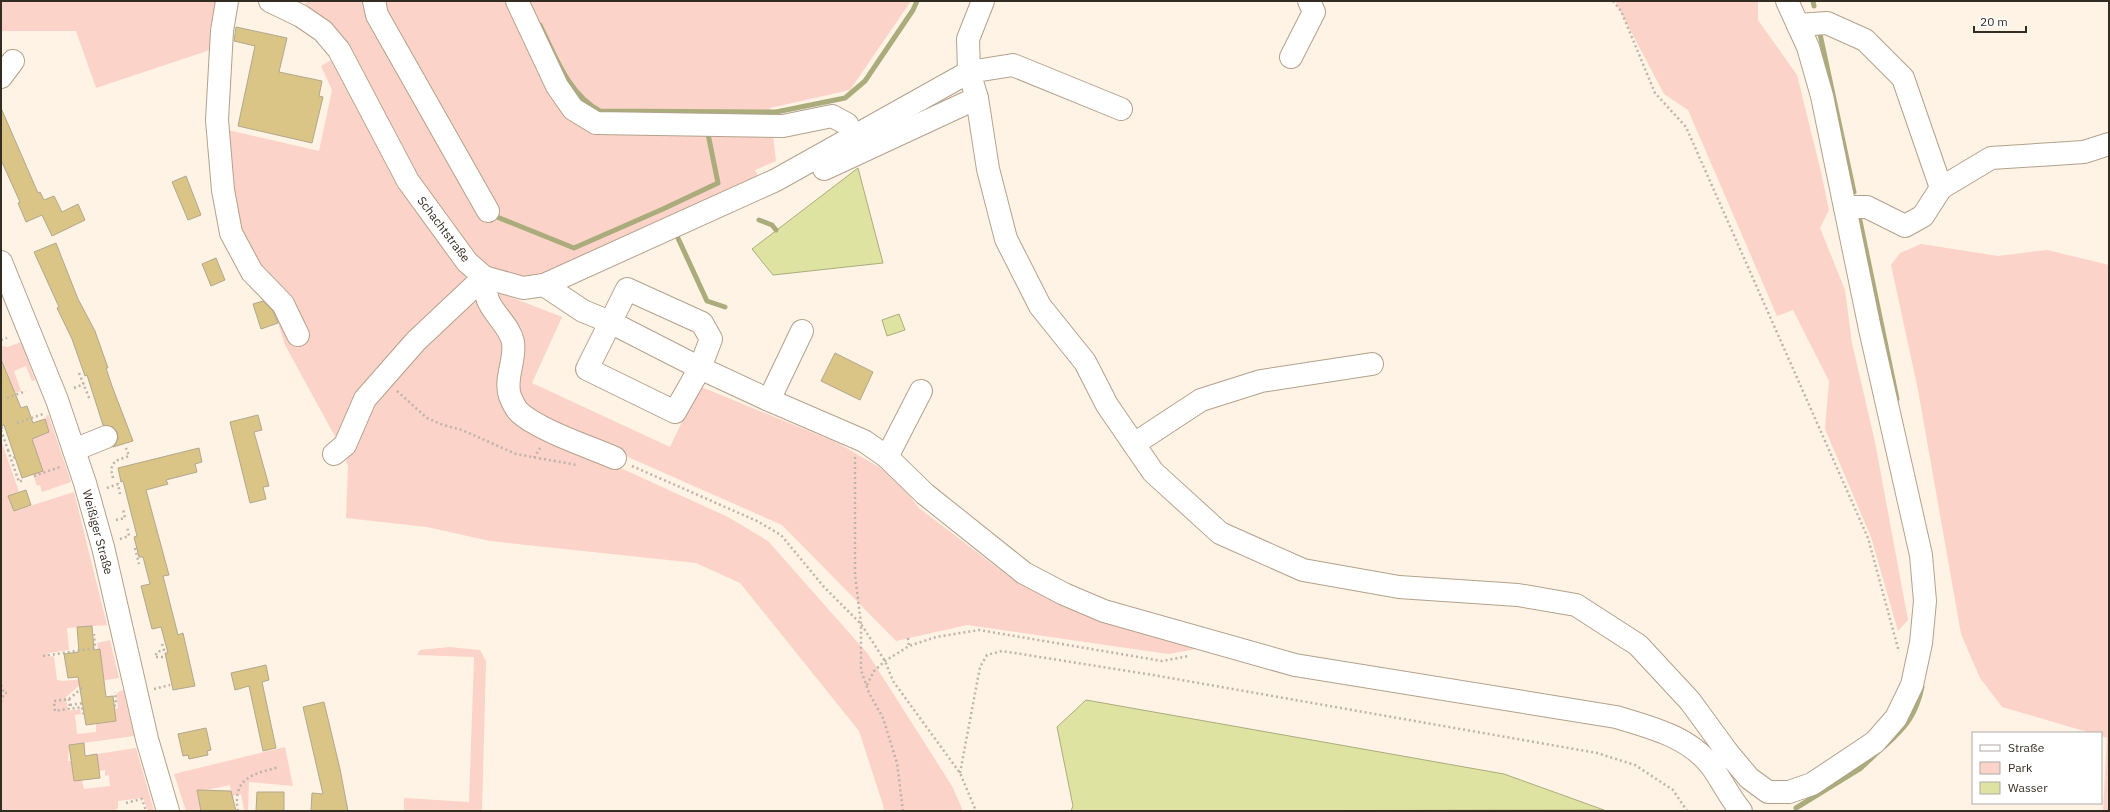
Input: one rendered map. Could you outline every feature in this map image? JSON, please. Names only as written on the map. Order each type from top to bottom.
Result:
[{"type":"street","points":[[227,1],[222,39],[217,120],[223,190],[231,234],[252,272],[283,304],[298,335]]},
{"type":"street","name":"Schachtstraße","points":[[270,1],[301,16],[323,31],[339,50],[408,181],[468,262],[484,277],[523,288],[544,285],[770,183]]},
{"type":"street","points":[[374,1],[377,16],[488,211]]},
{"type":"street","points":[[517,1],[557,86],[573,109],[596,123],[783,126],[832,116],[847,124],[854,137]]},
{"type":"street","points":[[983,1],[968,39],[969,72],[977,98],[988,169],[1006,239],[1040,306],[1085,362],[1107,405],[1153,472],[1220,533],[1303,570],[1399,587],[1518,595],[1576,605],[1638,645],[1690,701],[1728,753],[1749,778],[1768,792],[1789,792],[1812,784],[1876,742],[1896,718],[1912,686],[1921,643],[1925,601],[1921,555],[1870,329],[1822,96],[1808,47],[1787,1]]},
{"type":"street","points":[[1291,57],[1314,12],[1309,1]]},
{"type":"street","points":[[1798,25],[1827,23],[1865,40],[1903,78],[1941,188]]},
{"type":"street","points":[[770,183],[969,72],[1013,65],[1121,109]]},
{"type":"street","points":[[770,183],[822,170],[977,98]]},
{"type":"street","points":[[1845,207],[1868,207],[1905,226],[1923,216],[1941,188],[1991,158],[2084,152],[2109,144]]},
{"type":"street","name":"Weißiger Straße","points":[[1,262],[30,331],[70,457],[103,547],[146,735],[168,811]]},
{"type":"street","points":[[334,454],[344,445],[365,399],[381,380],[416,342],[484,277]]},
{"type":"street","points":[[484,277],[486,294],[490,305],[507,328],[513,342],[510,396],[518,411],[533,422],[615,458]]},
{"type":"street","points":[[544,285],[583,311],[610,322],[700,368],[769,400],[864,441],[887,457],[925,494],[1024,573],[1064,594],[1104,611],[1295,665],[1616,717],[1663,731],[1690,747],[1711,766],[1741,811]]},
{"type":"street","points":[[627,289],[702,323],[711,339],[700,368],[675,412],[587,369],[627,289]]},
{"type":"street","points":[[769,400],[802,330]]},
{"type":"street","points":[[1134,444],[1201,400],[1261,381],[1372,364]]},
{"type":"street","points":[[887,457],[921,391]]},
{"type":"street","points":[[70,457],[106,438]]},
{"type":"street","points":[[1711,766],[1728,753]]},
{"type":"path","points":[[1613,1],[1621,10],[1655,93],[1686,127],[1868,538],[1901,662],[1915,673]]},
{"type":"path","points":[[1,340],[7,338]]},
{"type":"path","points":[[79,374],[90,400]]},
{"type":"path","points":[[381,380],[402,394],[427,418],[443,425],[462,430],[516,454],[584,466]]},
{"type":"path","points":[[71,389],[84,384]]},
{"type":"path","points":[[7,398],[26,391]]},
{"type":"path","points":[[17,423],[47,412]]},
{"type":"path","points":[[2,429],[10,449],[11,459],[19,482],[23,480]]},
{"type":"path","points":[[864,441],[855,454],[855,575],[861,624],[861,670],[883,718],[897,763],[903,811]]},
{"type":"path","points":[[113,478],[111,469],[116,461],[129,456],[126,448]]},
{"type":"path","points":[[11,459],[15,457]]},
{"type":"path","points":[[34,476],[70,457]]},
{"type":"path","points":[[615,458],[757,521],[781,536],[824,588],[861,624],[885,661],[893,681],[960,773],[976,811]]},
{"type":"path","points":[[102,489],[118,484],[120,494]]},
{"type":"path","points":[[121,520],[125,518],[123,509]]},
{"type":"path","points":[[126,537],[130,536],[127,526]]},
{"type":"path","points":[[135,548],[139,564]]},
{"type":"path","points":[[867,685],[874,671],[885,661],[909,646],[936,637],[979,630],[1162,661],[1194,656]]},
{"type":"path","points":[[43,656],[85,651],[95,648],[94,634]]},
{"type":"path","points":[[908,638],[909,646]]},
{"type":"path","points":[[162,644],[164,650],[157,652],[155,657],[164,657]]},
{"type":"path","points":[[960,773],[980,667],[987,656],[1002,651],[1153,675],[1597,753],[1635,765],[1673,790],[1687,811]]},
{"type":"path","points":[[1,685],[6,693],[1,702]]},
{"type":"path","points":[[154,689],[170,685]]},
{"type":"path","points":[[114,686],[116,705],[114,706]]},
{"type":"path","points":[[82,688],[69,698],[54,700],[54,706],[55,711],[82,707],[84,717]]},
{"type":"path","points":[[69,698],[70,709]]},
{"type":"path","points":[[70,704],[83,703]]},
{"type":"path","points":[[238,811],[236,799],[242,782],[254,773],[279,766]]},
{"type":"path","points":[[126,803],[142,799],[146,811]]},
{"type":"green space","points":[[1,1],[220,1],[213,49],[96,88],[76,31],[1,31]]},
{"type":"green space","points":[[308,1],[369,1],[385,9],[383,1],[911,1],[850,90],[770,108],[776,161],[755,170],[759,178],[542,276],[526,279],[497,272],[474,255],[422,187],[304,5]]},
{"type":"green space","points":[[1615,1],[1758,1],[1758,20],[1797,75],[1829,210],[1820,228],[1845,290],[1852,343],[1875,442],[1908,620],[1898,631],[1871,537],[1825,429],[1829,381],[1793,310],[1777,316],[1688,110],[1664,94]]},
{"type":"green space","points":[[333,59],[466,273],[464,285],[338,442],[285,345],[270,297],[226,237],[228,130],[319,151],[332,90],[321,66]]},
{"type":"green space","points":[[1921,244],[1998,256],[2047,250],[2109,265],[2109,811],[2103,811],[2107,738],[2102,736],[2102,732],[2088,732],[2002,707],[1980,678],[1961,634],[1918,390],[1891,265],[1900,253]]},
{"type":"green space","points":[[498,292],[562,317],[532,383],[670,447],[699,386],[838,443],[894,476],[919,508],[1016,582],[1097,619],[1202,648],[1168,654],[967,625],[896,641],[782,525],[619,453],[614,465],[728,517],[768,541],[868,654],[952,786],[963,811],[884,811],[859,731],[740,583],[696,563],[490,541],[427,527],[346,518],[348,466],[346,461],[371,406],[393,378],[475,296]]},
{"type":"green space","points":[[21,342],[35,380],[32,381],[26,366],[14,371],[21,391],[15,393],[1,356],[1,346],[8,347]]},
{"type":"green space","points":[[48,414],[71,482],[42,492],[40,485],[37,486],[33,474],[30,435],[42,435],[49,432],[45,419]]},
{"type":"green space","points":[[1,440],[19,492],[8,496],[14,511],[74,492],[107,625],[67,628],[69,650],[48,653],[48,657],[54,656],[57,680],[63,681],[83,679],[98,650],[97,643],[110,640],[119,678],[81,684],[66,697],[68,711],[80,709],[81,714],[75,715],[77,734],[96,732],[96,724],[116,721],[114,709],[118,708],[116,695],[118,692],[123,690],[134,736],[69,745],[68,761],[71,761],[74,781],[82,780],[84,789],[110,786],[109,775],[105,776],[105,770],[99,771],[97,754],[136,748],[154,811],[148,811],[143,798],[118,801],[118,808],[114,811],[1,811]]},
{"type":"green space","points":[[449,647],[480,650],[486,661],[482,811],[404,811],[404,798],[469,802],[474,657],[417,655],[420,650]]},
{"type":"green space","points":[[285,747],[293,786],[249,782],[248,811],[241,811],[244,810],[241,794],[232,796],[230,785],[197,792],[201,811],[186,811],[174,774]]},
{"type":"water","points":[[858,168],[883,263],[773,275],[752,249]]},
{"type":"water","points":[[899,314],[905,330],[887,336],[882,320]]},
{"type":"water","points":[[1086,700],[1504,774],[1604,810],[1071,811],[1073,806],[1057,727]]},
{"type":"building","points":[[236,27],[287,38],[279,72],[322,81],[319,96],[323,97],[312,143],[238,126],[255,46],[234,41]]},
{"type":"building","points":[[1,108],[38,193],[40,192],[44,200],[54,196],[62,212],[78,204],[85,220],[52,236],[42,215],[26,222],[18,203],[20,202],[1,160]]},
{"type":"building","points":[[186,176],[201,215],[188,220],[172,182]]},
{"type":"building","points":[[56,243],[78,299],[95,331],[108,368],[106,368],[112,386],[133,441],[113,447],[118,439],[117,432],[113,427],[103,425],[87,375],[85,376],[72,339],[57,308],[59,307],[34,252]]},
{"type":"building","points":[[216,258],[225,280],[211,286],[202,264]]},
{"type":"building","points":[[263,301],[273,311],[278,323],[261,329],[253,304]]},
{"type":"building","points":[[835,353],[873,372],[860,400],[821,381]]},
{"type":"building","points":[[1,359],[21,408],[27,406],[33,423],[45,419],[49,432],[32,439],[43,471],[22,478],[4,425],[1,426]]},
{"type":"building","points":[[258,415],[262,430],[254,432],[269,486],[263,487],[266,499],[250,503],[230,422]]},
{"type":"building","points":[[199,448],[202,462],[195,464],[197,472],[166,480],[168,484],[146,490],[169,575],[163,576],[178,635],[183,633],[195,686],[173,690],[165,653],[168,653],[161,627],[152,629],[141,586],[150,584],[143,557],[139,557],[134,537],[137,536],[123,481],[121,482],[118,468]]},
{"type":"building","points":[[26,490],[31,505],[14,511],[8,496]]},
{"type":"building","points":[[92,626],[94,650],[100,649],[106,697],[113,696],[116,721],[86,725],[78,677],[68,678],[64,654],[79,652],[77,627]]},
{"type":"building","points":[[266,665],[269,680],[262,682],[276,748],[263,751],[249,686],[235,690],[231,673]]},
{"type":"building","points":[[324,702],[340,769],[348,811],[311,811],[312,793],[323,794],[303,707]]},
{"type":"building","points":[[206,728],[211,750],[207,751],[208,755],[189,759],[188,755],[183,756],[178,734]]},
{"type":"building","points":[[84,743],[85,756],[97,754],[100,778],[74,781],[69,745]]},
{"type":"building","points":[[197,790],[231,791],[236,811],[201,811]]},
{"type":"building","points":[[257,792],[284,792],[284,811],[256,811]]},
{"type":"waterway","points":[[540,25],[557,61],[571,84],[579,95],[600,111],[776,112],[845,98],[865,81],[913,10],[917,1]]},
{"type":"waterway","points":[[1813,1],[1814,6]]},
{"type":"waterway","points":[[1820,34],[1854,192]]},
{"type":"waterway","points":[[494,212],[497,217],[574,248],[718,183],[708,134]]},
{"type":"waterway","points":[[1859,216],[1897,399]]},
{"type":"waterway","points":[[759,220],[772,225],[776,230]]},
{"type":"waterway","points":[[677,236],[707,301],[725,307]]},
{"type":"waterway","points":[[1885,746],[1899,733],[1909,720],[1917,705],[1922,687]]},
{"type":"waterway","points":[[1796,808],[1861,768],[1879,751]]}]
